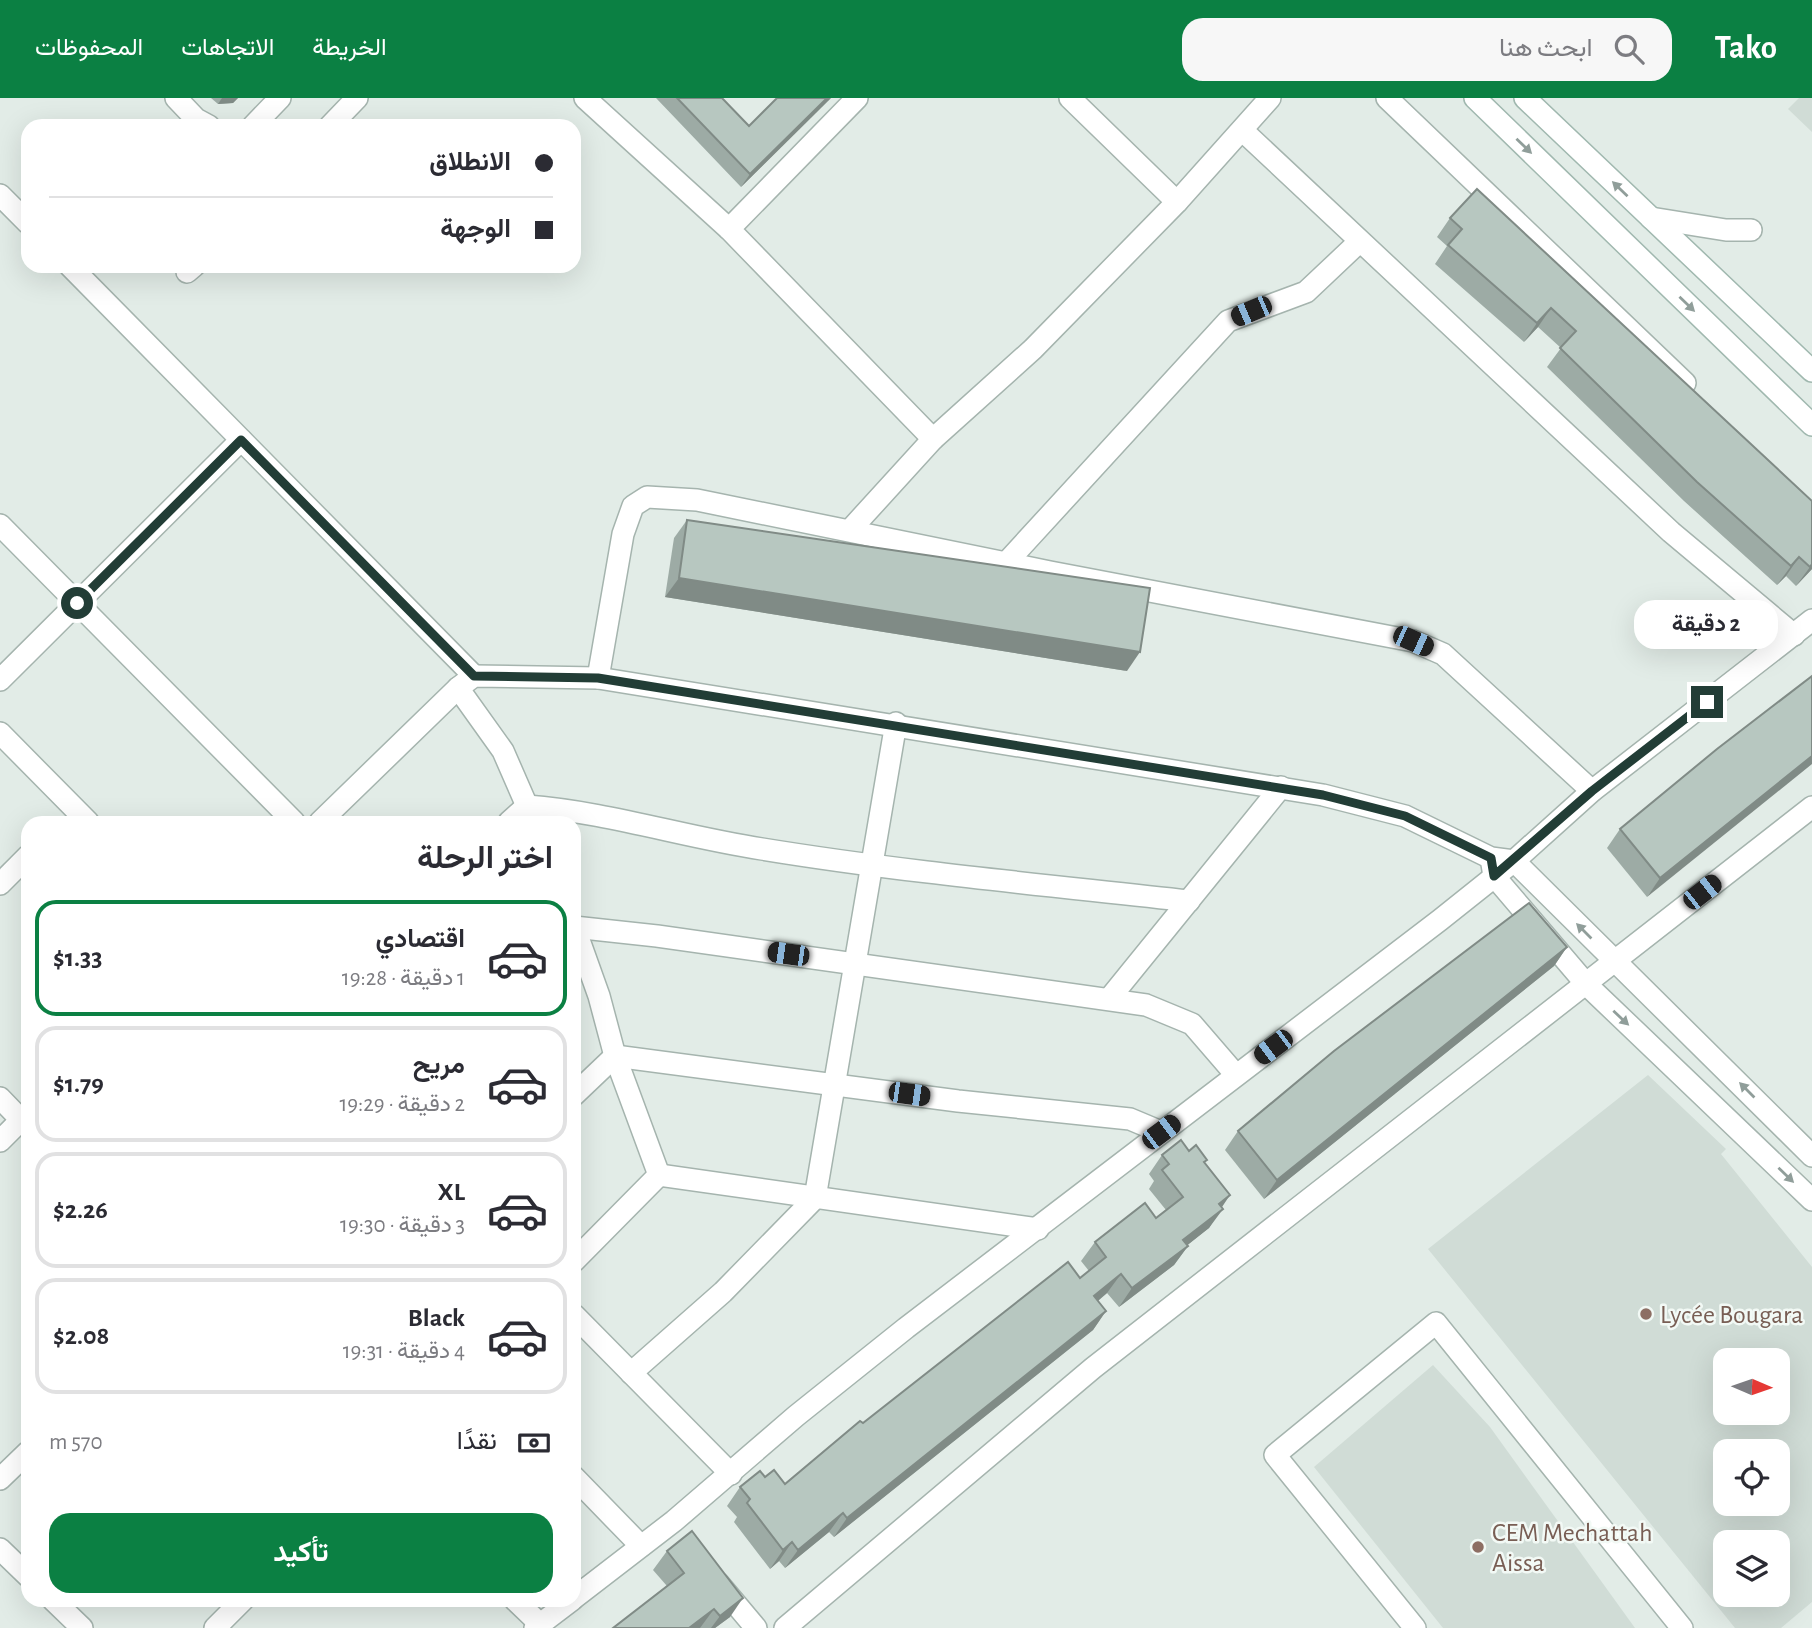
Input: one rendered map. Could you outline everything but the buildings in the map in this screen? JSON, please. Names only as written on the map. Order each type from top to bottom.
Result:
[{"type":"street","points":[[176,98],[195,119]]},
{"type":"street","points":[[260,119],[280,98]]},
{"type":"street","points":[[337,119],[357,98]]},
{"type":"street","points":[[585,98],[729,229],[933,439]]},
{"type":"street","points":[[729,229],[857,98]]},
{"type":"street","points":[[1070,98],[1177,202]]},
{"type":"street","points":[[851,529],[933,439],[1033,349],[1177,202],[1270,98]]},
{"type":"street","points":[[1387,98],[1698,395]]},
{"type":"street","points":[[1475,98],[1812,425]]},
{"type":"street","points":[[1525,98],[1812,371]]},
{"type":"street","points":[[1243,131],[1681,540],[1794,635]]},
{"type":"street","points":[[3,204],[21,218]]},
{"type":"street","points":[[1651,218],[1726,230],[1751,230]]},
{"type":"street","points":[[1006,564],[1228,321],[1306,292],[1359,242]]},
{"type":"street","points":[[77,273],[241,440],[466,682],[503,751],[530,814],[579,810],[759,849],[872,866],[1189,901]]},
{"type":"street","points":[[0,680],[241,440]]},
{"type":"street","points":[[598,678],[623,534],[633,506],[647,497],[697,500],[851,529],[1006,564],[1413,641],[1443,654],[1592,791]]},
{"type":"street","points":[[0,525],[288,816]]},
{"type":"street","points":[[581,1593],[674,1521],[876,1352],[1236,1075],[1492,867],[1514,861],[1592,791],[1812,620]]},
{"type":"street","points":[[326,816],[466,682],[598,678],[896,723],[1281,787],[1405,816],[1492,867],[1587,985],[1812,1200]]},
{"type":"street","points":[[631,1373],[723,1292],[815,1198],[896,723]]},
{"type":"street","points":[[0,733],[73,816]]},
{"type":"street","points":[[1109,999],[1281,787]]},
{"type":"street","points":[[785,1628],[1093,1367],[1587,985],[1613,961],[1812,807]]},
{"type":"street","points":[[1514,861],[1812,1156]]},
{"type":"street","points":[[0,884],[21,863]]},
{"type":"street","points":[[581,928],[1146,1005],[1192,1024],[1236,1075]]},
{"type":"street","points":[[581,946],[599,996],[615,1056],[659,1175]]},
{"type":"street","points":[[615,1056],[1130,1119],[1161,1132]]},
{"type":"street","points":[[581,1088],[615,1056]]},
{"type":"street","points":[[0,1098],[21,1116]]},
{"type":"street","points":[[0,1142],[21,1124]]},
{"type":"street","points":[[659,1175],[1038,1229]]},
{"type":"street","points":[[581,1254],[659,1175]]},
{"type":"street","points":[[581,1322],[731,1474]]},
{"type":"street","points":[[1415,1628],[1275,1455],[1436,1324],[1682,1628]]},
{"type":"street","points":[[0,1479],[21,1458]]},
{"type":"street","points":[[581,1483],[641,1546]]},
{"type":"street","points":[[674,1521],[688,1541]]},
{"type":"street","points":[[0,1549],[21,1569]]},
{"type":"street","points":[[709,1571],[756,1628]]},
{"type":"street","points":[[60,1607],[82,1628]]},
{"type":"street","points":[[215,1628],[236,1607]]},
{"type":"street","points":[[521,1607],[537,1626],[562,1607]]},
{"type":"shaded area","points":[[1799,98],[1812,98],[1812,132],[1788,109]]},
{"type":"shaded area","name":"Lycée Bougara","points":[[1648,1075],[1726,1149],[1721,1154],[1812,1267],[1812,1602],[1781,1628],[1735,1628],[1718,1607],[1790,1607],[1790,1530],[1713,1530],[1713,1601],[1428,1249]]},
{"type":"shaded area","name":"CEM Mechattah Aissa","points":[[1433,1365],[1490,1427],[1635,1628],[1443,1628],[1314,1467]]},
{"type":"place","name":"Lycée Bougara","points":[[1646,1314]]},
{"type":"place","name":"CEM Mechattah Aissa","points":[[1478,1547]]},
{"type":"route","points":[[77,603],[241,440],[474,676],[598,678],[896,723],[1323,795],[1405,816],[1491,858],[1494,876],[1592,791],[1707,702]]}]
